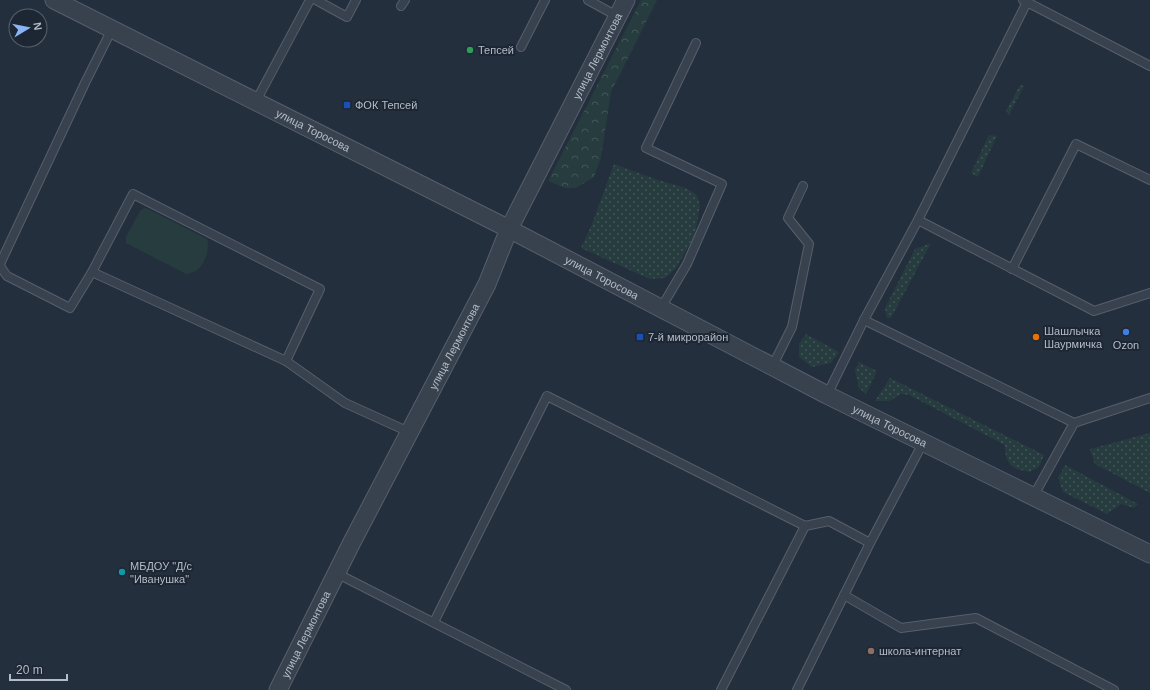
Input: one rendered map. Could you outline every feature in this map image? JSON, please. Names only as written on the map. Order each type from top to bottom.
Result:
[{"type":"street","name":"улица Торосова","points":[[54,0],[255,103],[509,229],[827,395],[1150,554]]},
{"type":"street","name":"улица Лермонтова","points":[[278,690],[336,573],[487,284],[509,229],[626,0]]},
{"type":"lane","points":[[255,103],[310,0]]},
{"type":"lane","points":[[316,0],[347,17],[356,0]]},
{"type":"lane","points":[[521,47],[545,0]]},
{"type":"lane","points":[[588,0],[617,16]]},
{"type":"lane","points":[[827,395],[864,320],[918,220],[1026,1],[1150,66]]},
{"type":"lane","points":[[112,29],[85,82],[0,265],[7,276],[70,308],[92,272],[133,194],[320,289],[286,361]]},
{"type":"lane","points":[[662,308],[687,264],[722,184],[646,148],[696,43]]},
{"type":"lane","points":[[1012,269],[1076,144],[1150,180]]},
{"type":"lane","points":[[772,367],[792,327],[810,244],[788,218],[803,186]]},
{"type":"lane","points":[[918,220],[1094,311],[1150,293]]},
{"type":"lane","points":[[92,272],[286,361],[345,403],[409,432]]},
{"type":"lane","points":[[864,320],[1074,423]]},
{"type":"lane","points":[[434,622],[547,396],[805,526],[829,521],[870,543]]},
{"type":"lane","points":[[1032,497],[1074,423],[1150,398]]},
{"type":"lane","points":[[797,690],[870,543],[923,443]]},
{"type":"lane","points":[[721,690],[805,526]]},
{"type":"lane","points":[[336,573],[566,690]]},
{"type":"lane","points":[[844,595],[901,628],[976,618],[1114,690]]},
{"type":"green space","points":[[641,0],[657,0],[611,92],[601,157],[594,177],[576,188],[565,188],[548,181]]},
{"type":"green space","points":[[1020,85],[1024,86],[1009,115],[1006,111]]},
{"type":"green space","points":[[989,135],[997,136],[978,177],[971,173]]},
{"type":"green space","points":[[614,164],[658,180],[686,188],[697,195],[700,206],[695,235],[676,268],[665,278],[650,279],[581,248],[592,224]]},
{"type":"green space","points":[[144,208],[207,239],[208,250],[204,261],[197,270],[186,274],[126,243],[126,237],[140,211]]},
{"type":"green space","points":[[931,243],[891,318],[887,318],[885,308],[915,249]]},
{"type":"green space","points":[[806,334],[839,352],[831,363],[812,367],[799,357],[799,344]]},
{"type":"green space","points":[[859,362],[877,371],[866,394],[859,388],[855,370]]},
{"type":"green space","points":[[890,378],[1044,455],[1039,467],[1030,472],[1014,467],[1008,462],[1005,452],[1005,445],[909,395],[901,394],[889,401],[875,401]]},
{"type":"green space","points":[[1150,433],[1150,493],[1095,464],[1090,449]]},
{"type":"green space","points":[[1065,465],[1138,504],[1134,508],[1121,504],[1107,514],[1063,492],[1058,478]]},
{"type":"place","name":"Тепсей","points":[[470,50]]},
{"type":"place","name":"ФОК Тепсей","points":[[347,105]]},
{"type":"place","name":"Ozon","points":[[1126,332]]},
{"type":"place","name":"7-й микрорайон","points":[[640,337]]},
{"type":"place","name":"Шашлычка Шаурмичка","points":[[1036,337]]},
{"type":"place","name":"МБДОУ \"Д/с \"Иванушка\"","points":[[122,572]]},
{"type":"place","name":"школа-интернат","points":[[871,651]]}]
